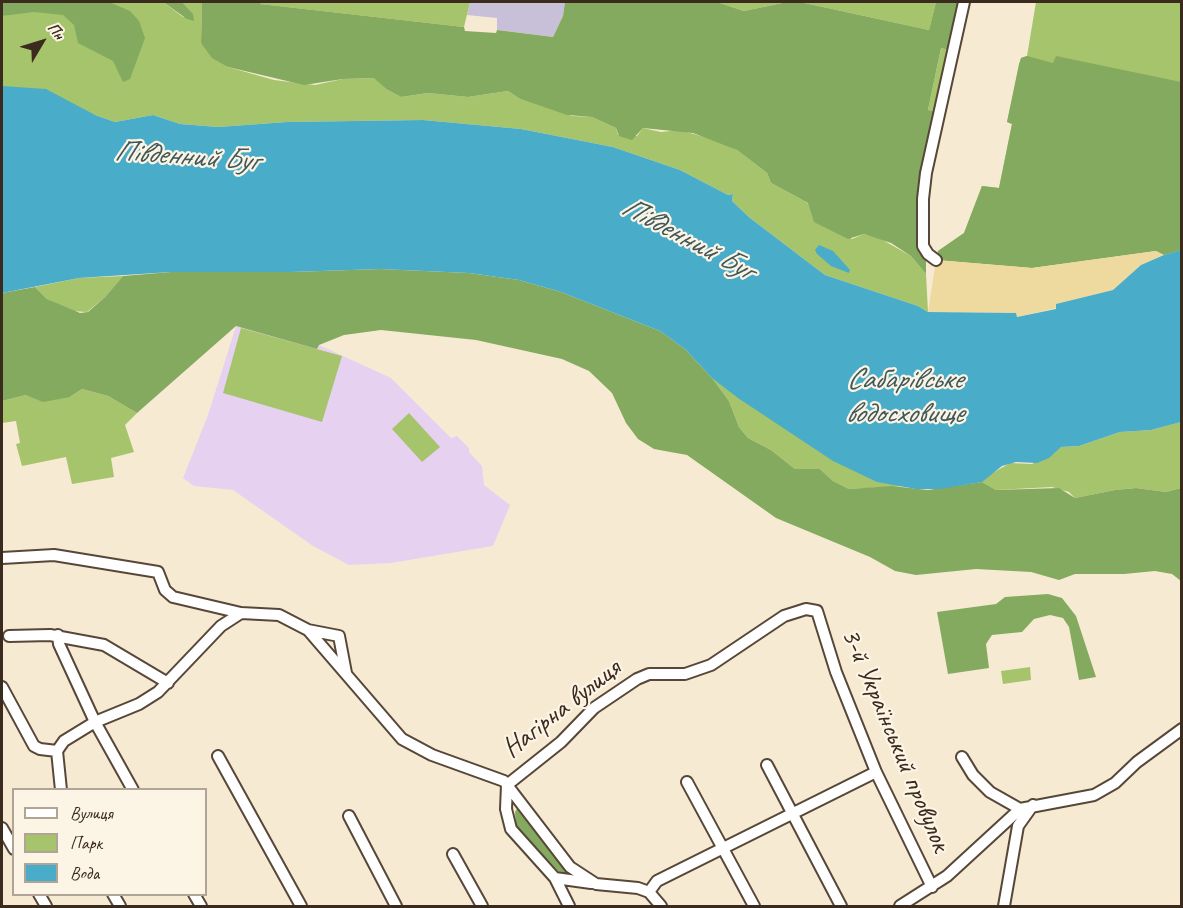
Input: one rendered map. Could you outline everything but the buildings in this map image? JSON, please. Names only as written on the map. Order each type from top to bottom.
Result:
[{"type":"street","points":[[936,260],[923,246],[923,199],[926,173],[964,2]]},
{"type":"street","name":"Нагірна вулиця","points":[[2,558],[54,555],[158,573],[165,590],[173,597],[241,613],[279,615],[308,630],[385,722],[417,749],[483,771],[507,784],[561,742],[594,708],[637,679],[649,674],[685,674],[711,665],[784,616],[806,609],[817,611]]},
{"type":"street","name":"3-й Український провулок","points":[[817,611],[836,672],[876,772],[932,887]]},
{"type":"street","points":[[61,788],[57,751],[64,741],[94,722],[140,704],[168,683],[221,626],[241,613]]},
{"type":"street","points":[[308,630],[339,636],[346,675]]},
{"type":"street","points":[[9,636],[58,636],[104,645],[133,660],[168,683]]},
{"type":"street","points":[[58,636],[94,722],[132,788]]},
{"type":"street","points":[[2,687],[34,746],[57,751]]},
{"type":"street","points":[[900,906],[932,887],[1020,810],[1034,805],[1094,795],[1115,783],[1137,762],[1182,729]]},
{"type":"street","points":[[218,756],[301,906]]},
{"type":"street","points":[[962,757],[973,775],[990,792],[1020,810]]},
{"type":"street","points":[[767,765],[841,906]]},
{"type":"street","points":[[649,892],[657,881],[876,772]]},
{"type":"street","points":[[687,782],[754,906]]},
{"type":"street","points":[[507,784],[506,809],[511,829],[555,878],[569,906]]},
{"type":"street","points":[[507,784],[570,867],[596,884]]},
{"type":"street","points":[[1004,906],[1018,826],[1034,805]]},
{"type":"street","points":[[349,816],[396,906]]},
{"type":"street","points":[[2,828],[7,839]]},
{"type":"street","points":[[453,854],[482,906]]},
{"type":"street","points":[[555,878],[638,888],[649,892],[661,906]]},
{"type":"shaded area","points":[[470,2],[565,2],[563,16],[553,37],[497,30],[497,18],[467,15]]},
{"type":"shaded area","points":[[236,326],[319,345],[391,378],[451,438],[457,436],[469,448],[469,452],[482,466],[484,485],[510,505],[493,546],[391,563],[349,565],[313,546],[233,490],[194,486],[183,478],[208,415]]},
{"type":"green space","points":[[2,2],[109,2],[130,11],[139,21],[145,38],[130,79],[123,82],[113,61],[78,43],[74,25],[63,15],[34,12],[2,16]]},
{"type":"green space","points":[[15,2],[163,2],[183,17],[193,15],[182,2],[202,2],[201,43],[228,67],[274,80],[315,85],[343,79],[375,78],[386,89],[401,97],[428,93],[468,97],[508,91],[520,99],[572,116],[592,117],[616,128],[618,135],[637,136],[643,128],[661,132],[680,130],[718,141],[737,150],[767,173],[771,183],[806,202],[852,239],[864,234],[881,239],[911,256],[926,274],[928,312],[918,306],[825,275],[750,218],[732,201],[733,194],[728,195],[680,170],[613,147],[521,129],[423,120],[287,122],[218,127],[180,124],[153,115],[115,122],[95,115],[2,111],[2,16],[18,13]]},
{"type":"green space","points":[[163,2],[182,2],[193,14],[194,21],[187,19]]},
{"type":"green space","points":[[202,2],[260,2],[260,4],[464,27],[465,31],[496,33],[497,30],[553,37],[563,16],[565,2],[717,2],[744,11],[787,2],[800,2],[929,30],[936,2],[964,2],[953,51],[941,48],[928,110],[939,112],[926,173],[926,274],[911,256],[891,243],[864,234],[848,239],[814,222],[808,203],[771,183],[767,173],[737,150],[693,133],[643,128],[632,140],[619,136],[616,128],[592,117],[567,115],[520,99],[508,91],[468,97],[428,93],[401,97],[386,89],[374,78],[343,79],[304,85],[228,67],[212,58],[201,43]]},
{"type":"green space","points":[[260,2],[470,2],[464,27],[259,4]]},
{"type":"green space","points":[[717,2],[787,2],[744,11]]},
{"type":"green space","points":[[800,2],[936,2],[929,30]]},
{"type":"green space","points":[[1036,2],[1181,2],[1181,250],[1164,255],[1156,251],[938,251],[964,233],[982,186],[999,188],[1012,124],[1007,122],[1021,58],[1027,56]]},
{"type":"green space","points":[[941,48],[953,51],[939,112],[928,110]]},
{"type":"green space","points":[[1027,56],[1053,63],[1056,56],[1181,82],[1181,250],[1164,255],[1156,251],[1032,268],[936,260],[938,251],[964,233],[982,186],[999,188],[1012,124],[1007,122],[1019,64],[1021,58]]},
{"type":"green space","points":[[380,269],[469,273],[519,280],[561,292],[660,331],[685,349],[712,378],[729,401],[739,427],[748,438],[771,450],[795,469],[820,469],[833,481],[849,489],[892,486],[928,490],[982,482],[996,490],[1059,488],[1075,498],[1136,488],[1166,492],[1181,488],[1181,581],[1172,574],[1155,571],[1124,574],[1075,574],[1059,580],[1031,572],[976,569],[916,575],[895,571],[870,557],[776,518],[687,455],[654,449],[638,439],[626,423],[612,393],[589,371],[562,359],[476,340],[381,330],[344,335],[319,345],[317,349],[236,326],[137,413],[108,396],[82,389],[70,397],[43,402],[26,395],[2,401],[2,293],[35,287],[47,299],[80,313],[88,312],[123,276],[171,272]]},
{"type":"green space","points":[[123,276],[105,297],[87,312],[72,311],[47,299],[35,287],[79,278]]},
{"type":"green space","points":[[241,328],[342,356],[322,422],[223,393]]},
{"type":"green space","points":[[712,378],[991,474],[1010,463],[1032,464],[1061,447],[1079,446],[1120,432],[1151,430],[1181,422],[1181,488],[1166,492],[1136,488],[1075,498],[1069,492],[1052,487],[996,490],[982,482],[849,489],[833,481],[820,469],[795,469],[771,450],[748,438],[739,427],[729,401]]},
{"type":"green space","points":[[82,389],[108,396],[137,413],[125,425],[134,452],[111,458],[114,477],[72,484],[66,457],[22,466],[16,444],[20,443],[16,421],[2,423],[2,401],[26,395],[70,397]]},
{"type":"green space","points":[[409,413],[440,447],[422,462],[392,429]]},
{"type":"green space","points":[[1048,594],[1062,598],[1076,616],[1096,677],[1079,680],[1069,627],[1063,618],[1050,615],[1034,619],[1022,632],[992,635],[986,644],[989,668],[948,674],[937,612],[996,604],[1005,597]]},
{"type":"green space","points":[[1030,667],[1031,680],[1003,684],[1001,671]]},
{"type":"green space","points":[[518,807],[573,875],[565,878],[516,826],[515,812]]},
{"type":"sand","points":[[1156,251],[1164,255],[1141,265],[1113,290],[1056,304],[1057,308],[1017,317],[1016,313],[928,312],[936,260],[1032,268]]},
{"type":"water","name":"Сабарівське водосховище","points":[[2,86],[46,89],[95,115],[115,122],[153,115],[180,124],[218,127],[287,122],[423,120],[521,129],[613,147],[680,170],[728,195],[733,194],[732,201],[750,218],[825,275],[918,306],[928,312],[1016,313],[1017,317],[1056,309],[1056,304],[1113,290],[1141,265],[1181,250],[1181,422],[1151,430],[1120,432],[1079,446],[1061,447],[1049,458],[1037,463],[1016,462],[1002,466],[982,482],[940,489],[916,489],[877,482],[833,461],[738,398],[712,378],[685,349],[660,331],[561,292],[519,280],[469,273],[380,269],[171,272],[79,278],[2,293]]},
{"type":"water","points":[[819,245],[833,251],[850,270],[849,273],[831,266],[817,254],[815,250]]},
{"type":"water label","name":"Південний Буг","points":[[186,157]]},
{"type":"water label","name":"Південний Буг","points":[[687,239]]}]
